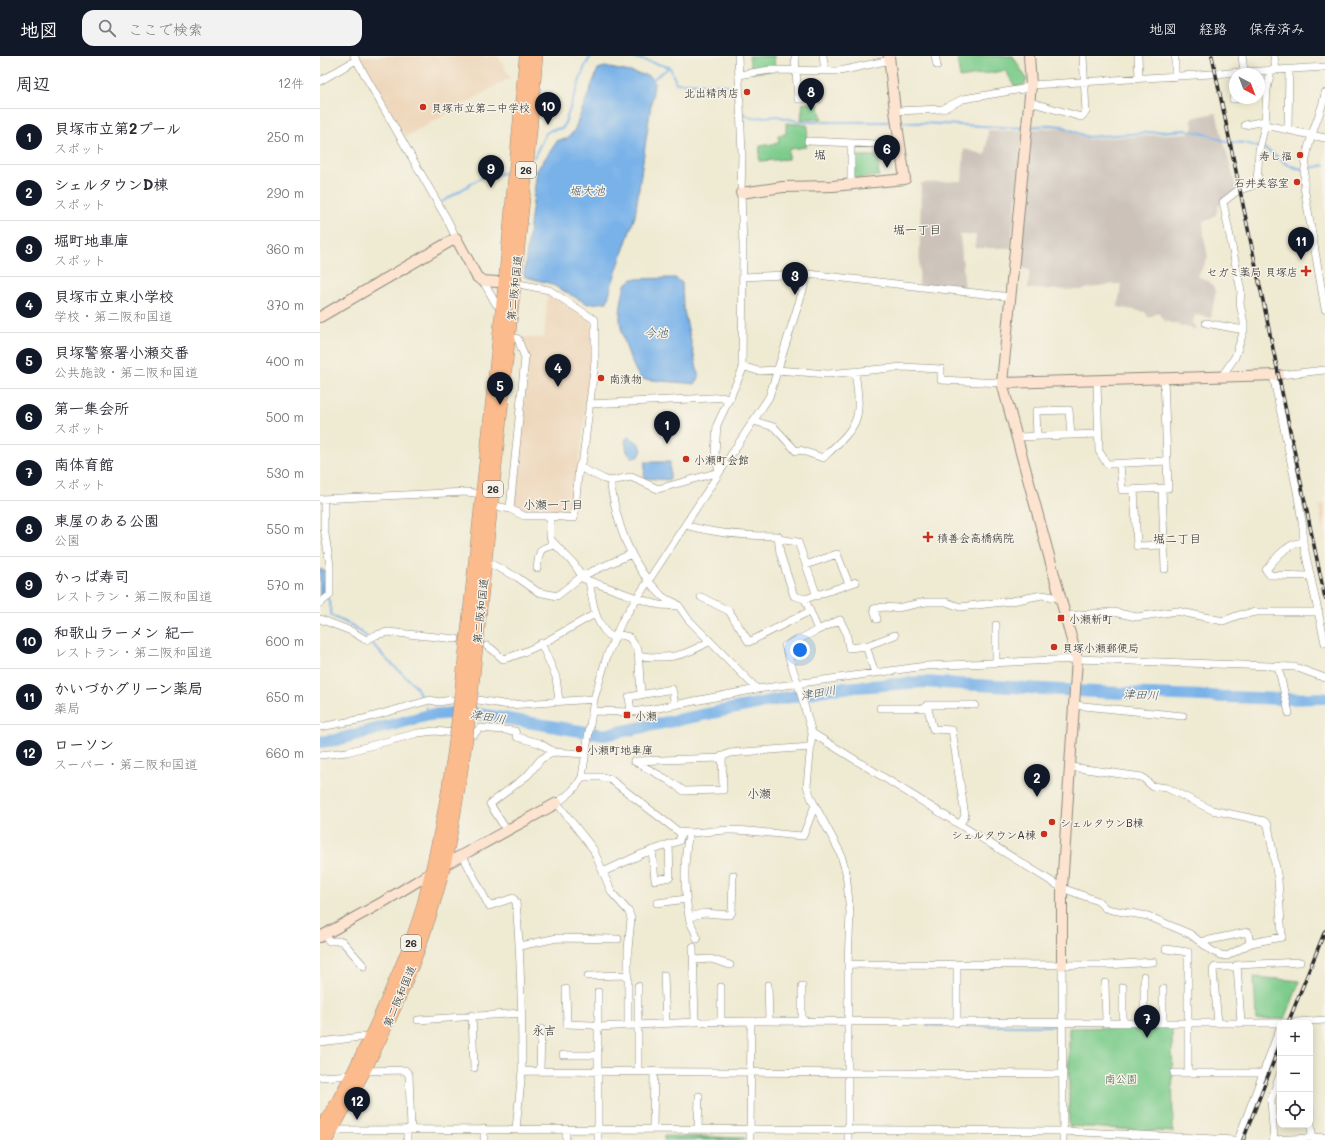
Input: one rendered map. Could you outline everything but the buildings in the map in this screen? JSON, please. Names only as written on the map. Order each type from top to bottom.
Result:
[{"type":"highway","name":"第二阪和国道","points":[[510,283],[526,56]]},
{"type":"highway","name":"第二阪和国道","points":[[466,695],[482,494],[530,133],[536,56]]},
{"type":"highway","name":"第二阪和国道","points":[[324,1132],[365,1070],[389,1022],[428,921],[444,865],[454,815],[466,695],[485,561],[491,505],[504,336]]},
{"type":"highway","name":"第二阪和国道","points":[[324,1132],[370,1039],[408,952],[424,903],[461,739]]},
{"type":"street","points":[[719,472],[715,453],[717,424],[742,371],[742,154],[738,56]]},
{"type":"street","points":[[795,56],[798,99],[819,99]]},
{"type":"street","points":[[823,56],[825,71]]},
{"type":"street","points":[[935,56],[937,65]]},
{"type":"street","points":[[1029,56],[1031,85],[1030,102],[1002,383],[1077,659],[1062,888],[1063,1140]]},
{"type":"street","points":[[1030,102],[1081,117],[1084,116],[1086,112],[1083,56]]},
{"type":"street","points":[[1138,56],[1139,78]]},
{"type":"street","points":[[1175,56],[1175,76]]},
{"type":"street","points":[[1242,56],[1244,68]]},
{"type":"street","points":[[1265,91],[1273,70],[1274,56]]},
{"type":"street","points":[[321,83],[355,58],[448,221],[477,277],[483,281],[496,304]]},
{"type":"street","points":[[739,75],[770,70],[840,71],[889,58],[905,179],[851,184],[783,187],[741,193]]},
{"type":"street","points":[[1265,70],[1325,67]]},
{"type":"street","points":[[1288,129],[1289,69]]},
{"type":"street","points":[[895,111],[944,109],[963,99],[1023,89],[1031,85],[1229,72]]},
{"type":"street","points":[[1325,93],[1323,106],[1311,135],[1304,168],[1304,187],[1325,308]]},
{"type":"street","points":[[1222,376],[1235,357],[1244,330],[1240,304],[1241,291],[1223,202],[1237,191],[1257,184],[1260,150],[1265,123],[1264,104]]},
{"type":"street","points":[[1245,125],[1265,123],[1325,138]]},
{"type":"street","points":[[808,141],[900,145]]},
{"type":"street","points":[[851,143],[851,184]]},
{"type":"street","points":[[320,317],[456,238]]},
{"type":"street","points":[[743,277],[808,274],[1010,297]]},
{"type":"street","points":[[364,966],[342,941],[329,941],[322,936],[383,902],[431,872],[463,856],[557,803],[571,793],[582,777],[594,699],[622,621],[769,397],[808,274]]},
{"type":"street","points":[[325,599],[330,565],[324,528],[322,499],[467,492],[482,494],[491,505],[510,509],[524,516],[574,518],[579,466],[583,458],[595,361],[595,320],[549,290],[510,283],[483,281]]},
{"type":"street","points":[[1206,323],[1244,330]]},
{"type":"street","points":[[504,336],[518,339],[524,358],[510,509]]},
{"type":"street","points":[[742,366],[752,370],[777,370],[828,374],[903,367],[941,369],[941,380],[1002,383],[1276,375],[1325,370]]},
{"type":"street","points":[[754,420],[774,427],[796,451],[800,450],[823,458],[854,427],[858,414],[858,396],[854,371]]},
{"type":"street","points":[[1276,375],[1304,528],[1303,542],[1325,643]]},
{"type":"street","points":[[1120,464],[1122,490],[1168,488],[1164,378]]},
{"type":"street","points":[[1097,380],[1099,451],[1107,464],[1167,461]]},
{"type":"street","points":[[589,404],[731,397]]},
{"type":"street","points":[[1037,436],[1036,411],[1069,410],[1071,435]]},
{"type":"street","points":[[1016,437],[1098,434]]},
{"type":"street","points":[[579,466],[610,481],[631,477],[658,489],[719,472]]},
{"type":"street","points":[[610,481],[615,513],[631,554],[649,580],[662,597],[676,602],[688,619],[757,689]]},
{"type":"street","points":[[1162,488],[1166,569]]},
{"type":"street","points":[[1134,489],[1137,546],[1164,545]]},
{"type":"street","points":[[550,516],[550,536],[556,545],[574,564],[582,576],[589,581],[659,605],[679,606]]},
{"type":"street","points":[[685,525],[706,531],[744,536],[778,536],[778,539],[798,542],[817,596]]},
{"type":"street","points":[[778,539],[780,553],[794,596],[805,599],[852,583],[837,554],[806,565]]},
{"type":"street","points":[[1303,542],[1297,543],[1290,547],[1276,558],[1266,570],[1270,575],[1310,576]]},
{"type":"street","points":[[537,568],[540,550],[543,547],[556,545]]},
{"type":"street","points":[[485,561],[517,577],[538,592],[557,596],[582,576],[631,554]]},
{"type":"street","points":[[589,581],[595,614],[601,627],[608,636],[629,638],[638,650],[641,695]]},
{"type":"street","points":[[877,619],[874,609],[884,607],[897,608],[926,602],[946,602],[960,607],[1012,602],[1042,595],[1060,598]]},
{"type":"street","points":[[701,597],[728,611],[749,642],[810,611]]},
{"type":"street","points":[[805,599],[818,630]]},
{"type":"street","points":[[1065,616],[1113,612],[1137,617],[1177,611],[1223,621],[1239,615],[1257,612],[1319,612]]},
{"type":"street","points":[[487,646],[492,648],[502,659],[541,643],[595,614]]},
{"type":"street","points":[[320,619],[369,638],[388,632],[456,639]]},
{"type":"street","points":[[848,1140],[848,964],[850,913],[846,872],[834,840],[815,805],[808,786],[812,733],[785,646],[840,620],[846,632],[849,648],[866,646],[895,634]]},
{"type":"street","points":[[996,625],[996,663]]},
{"type":"street","points":[[639,656],[674,658],[696,650],[710,641]]},
{"type":"street","points":[[541,643],[556,677],[559,701]]},
{"type":"street","points":[[866,646],[875,673]]},
{"type":"street","points":[[592,711],[631,712],[757,689],[926,666],[1077,659],[1295,667],[1325,678]]},
{"type":"street","points":[[1278,666],[1289,713]]},
{"type":"street","points":[[631,712],[629,697],[672,689],[676,705]]},
{"type":"street","points":[[320,727],[355,720],[430,700],[439,702],[450,700],[478,700],[509,705],[594,699]]},
{"type":"street","points":[[880,708],[927,704],[975,705]]},
{"type":"street","points":[[927,704],[933,729],[952,730],[965,816],[960,824]]},
{"type":"street","points":[[1074,705],[1183,716]]},
{"type":"street","points":[[320,755],[348,752],[418,733],[435,731],[473,735],[480,728],[515,731],[517,737],[539,743],[554,752],[585,754]]},
{"type":"street","points":[[812,733],[1062,888],[1098,901],[1112,910],[1148,916],[1190,934],[1212,951],[1227,956],[1250,944],[1282,937],[1283,934],[1278,880],[1274,852],[1268,825],[1264,821],[1212,810],[1167,788],[1152,786],[1142,777],[1071,767]]},
{"type":"street","points":[[722,756],[723,790],[684,791],[668,780],[634,761],[722,756],[730,753],[811,747]]},
{"type":"street","points":[[507,831],[490,804],[528,775],[541,759],[554,752]]},
{"type":"street","points":[[582,777],[602,777],[610,779],[685,833],[727,830],[764,831],[803,836],[815,805]]},
{"type":"street","points":[[557,803],[593,849],[612,893],[629,912],[631,919],[628,949],[628,1026]]},
{"type":"street","points":[[602,872],[652,850],[680,841],[685,833]]},
{"type":"street","points":[[685,833],[686,899],[690,922],[696,933],[697,939]]},
{"type":"street","points":[[652,850],[655,880],[670,877],[669,844]]},
{"type":"street","points":[[463,856],[489,906],[513,898],[516,902],[520,946],[522,1013],[522,1071],[516,1129]]},
{"type":"street","points":[[689,916],[704,913],[730,915],[732,912],[733,875]]},
{"type":"street","points":[[657,903],[686,899]]},
{"type":"street","points":[[1200,942],[1248,932],[1250,944]]},
{"type":"street","points":[[520,946],[557,938],[618,940]]},
{"type":"street","points":[[693,947],[695,1022]]},
{"type":"street","points":[[1166,949],[1188,952],[1188,1073]]},
{"type":"street","points":[[694,960],[711,959],[730,965]]},
{"type":"street","points":[[848,964],[1107,966],[1153,962]]},
{"type":"street","points":[[1218,1023],[1213,970],[1215,967],[1237,967],[1237,965],[1300,962]]},
{"type":"street","points":[[957,965],[957,1023]]},
{"type":"street","points":[[1237,967],[1242,1023]]},
{"type":"street","points":[[588,976],[628,975]]},
{"type":"street","points":[[664,975],[666,1024]]},
{"type":"street","points":[[1144,976],[1144,1023]]},
{"type":"street","points":[[1105,983],[1106,1023]]},
{"type":"street","points":[[768,985],[769,1021]]},
{"type":"street","points":[[638,986],[638,1071]]},
{"type":"street","points":[[802,986],[802,1022]]},
{"type":"street","points":[[721,987],[721,1022]]},
{"type":"street","points":[[1122,987],[1123,1023]]},
{"type":"street","points":[[566,989],[567,1024],[592,1025],[598,1027],[751,1021],[1063,1024],[1277,1022]]},
{"type":"street","points":[[1163,989],[1163,1023]]},
{"type":"street","points":[[598,992],[598,1140]]},
{"type":"street","points":[[418,1020],[472,1015],[522,1013]]},
{"type":"street","points":[[472,1015],[474,1068]]},
{"type":"street","points":[[1313,1021],[1325,1020]]},
{"type":"street","points":[[750,1140],[751,1021]]},
{"type":"street","points":[[540,1071],[541,1029]]},
{"type":"street","points":[[1238,1140],[1277,1036]]},
{"type":"street","points":[[320,1042],[361,1037],[370,1039]]},
{"type":"street","points":[[563,1054],[598,1055]]},
{"type":"street","points":[[320,1077],[351,1076],[365,1070],[405,1070],[409,1075],[409,1129],[407,1140]]},
{"type":"street","points":[[522,1071],[598,1070],[1063,1074]]},
{"type":"street","points":[[652,1129],[654,1071]]},
{"type":"street","points":[[1174,1073],[1263,1073]]},
{"type":"street","points":[[1277,1083],[1271,1100],[1273,1140],[1325,1137]]},
{"type":"street","points":[[698,1129],[699,1096]]},
{"type":"street","points":[[1311,1128],[1312,1138]]},
{"type":"street","points":[[324,1132],[409,1129],[1063,1130],[1146,1138],[1234,1140]]},
{"type":"street","points":[[484,1129],[484,1140]]},
{"type":"street","points":[[566,1129],[566,1140]]},
{"type":"shaded area","name":"貝塚市立第二中学校","points":[[359,56],[498,56],[510,78],[405,137]]},
{"type":"shaded area","points":[[1216,113],[1237,191],[1219,205],[1216,214],[1211,219],[1203,221],[1204,238],[1208,257],[1198,276],[1210,282],[1216,291],[1211,318],[1195,315],[1193,322],[1196,330],[1164,321],[1158,312],[1149,318],[1145,312],[1118,307],[1121,284],[1104,285],[1081,290],[1028,289],[1030,270],[1018,267],[1031,130],[1062,127],[1088,139],[1189,133],[1193,127],[1191,118]]},
{"type":"shaded area","points":[[988,130],[1023,131],[1011,248],[975,248],[976,235],[960,235],[965,290],[919,285],[921,183],[962,181],[964,149],[986,155]]},
{"type":"shaded area","points":[[548,292],[592,322],[592,363],[572,513],[569,516],[524,515],[513,505],[528,369],[528,360],[519,337],[544,338]]},
{"type":"shaded area","points":[[1325,504],[1325,544],[1319,506]]},
{"type":"green space","points":[[749,56],[774,56],[775,70],[752,73]]},
{"type":"green space","points":[[957,56],[1013,56],[1027,80],[1024,85],[1015,87],[1006,71],[960,78]]},
{"type":"green space","points":[[803,103],[818,103],[822,119],[801,120]]},
{"type":"green space","points":[[786,123],[807,125],[806,147],[789,149],[788,159],[759,161],[760,146],[779,143],[778,135],[786,134]]},
{"type":"green space","points":[[852,156],[878,156],[879,176],[852,179]]},
{"type":"green space","points":[[1254,977],[1300,981],[1285,1019],[1256,1020]]},
{"type":"green space","name":"南公園","points":[[1172,1027],[1173,1132],[1069,1126],[1069,1028]]},
{"type":"green space","points":[[664,1136],[745,1138],[745,1140],[664,1140]]},
{"type":"water","name":"堀大池","points":[[605,67],[650,76],[653,79],[654,84],[635,216],[607,302],[588,304],[549,283],[525,277],[524,274],[537,170],[558,140],[567,139],[574,131],[598,69]]},
{"type":"water","name":"今池","points":[[675,278],[682,283],[683,306],[699,378],[695,384],[641,379],[637,374],[630,358],[620,322],[620,312],[625,285],[632,279]]},
{"type":"water","points":[[628,437],[635,440],[641,447],[642,450],[638,457],[632,457],[627,452],[625,440]]},
{"type":"water","points":[[645,462],[670,462],[670,480],[644,478]]},
{"type":"water","points":[[320,569],[326,572],[327,590],[320,598]]},
{"type":"waterway","points":[[534,157],[546,133],[551,130],[563,128],[585,66],[591,56]]},
{"type":"waterway","points":[[628,56],[669,67]]},
{"type":"waterway","points":[[653,79],[670,67],[676,83],[726,85],[734,90],[737,105]]},
{"type":"waterway","points":[[743,113],[751,118],[777,116],[801,122],[894,122]]},
{"type":"waterway","points":[[900,122],[1024,128]]},
{"type":"waterway","points":[[1030,127],[1052,125],[1062,126],[1087,137],[1185,130],[1207,134],[1227,142],[1246,143],[1258,147]]},
{"type":"waterway","points":[[1262,148],[1272,153],[1290,166],[1303,169]]},
{"type":"waterway","points":[[1307,169],[1325,165]]},
{"type":"waterway","points":[[442,202],[482,177],[509,172]]},
{"type":"waterway","points":[[364,297],[443,252]]},
{"type":"waterway","points":[[324,594],[330,602],[331,614],[353,626],[366,636],[386,659],[415,685],[422,698]]},
{"type":"waterway","name":"津田川","points":[[320,742],[336,740],[429,715],[467,712],[604,735],[829,689],[924,682],[1096,692],[1282,699],[1325,698]]},
{"type":"waterway","points":[[426,706],[429,715]]},
{"type":"waterway","points":[[693,1026],[727,1025]]},
{"type":"waterway","points":[[798,1025],[819,1025]]},
{"type":"waterway","points":[[927,1025],[944,1026]]},
{"type":"waterway","points":[[962,1026],[1054,1026]]},
{"type":"waterway","points":[[519,1126],[527,1126]]},
{"type":"railway","points":[[1212,56],[1325,598]]},
{"type":"railway","points":[[1289,1020],[1325,931]]},
{"type":"railway","points":[[1243,1140],[1277,1053]]},
{"type":"place","name":"北出精肉店","points":[[747,92]]},
{"type":"place","name":"貝塚市立第二中学校","points":[[423,107]]},
{"type":"place","name":"東屋のある公園","points":[[811,111]]},
{"type":"place","name":"和歌山ラーメン 紀一","points":[[548,125]]},
{"type":"place","name":"寿し福","points":[[1300,155]]},
{"type":"place","name":"第一集会所","points":[[887,168]]},
{"type":"place","name":"石井美容室","points":[[1297,182]]},
{"type":"place","name":"かっぱ寿司","points":[[491,188]]},
{"type":"place","name":"かいづかグリーン薬局","points":[[1301,260]]},
{"type":"place","name":"セガミ薬局 貝塚店","points":[[1306,271]]},
{"type":"place","name":"堀町地車庫","points":[[795,295]]},
{"type":"place","name":"南漬物","points":[[601,378]]},
{"type":"place","name":"貝塚市立東小学校","points":[[558,387]]},
{"type":"place","name":"貝塚警察署小瀬交番","points":[[500,405]]},
{"type":"place","name":"貝塚市立第2プール","points":[[667,444]]},
{"type":"place","name":"小瀬町会館","points":[[686,459]]},
{"type":"place","name":"積善会高橋病院","points":[[928,537]]},
{"type":"place","name":"小瀬新町","points":[[1061,618]]},
{"type":"place","name":"貝塚小瀬郵便局","points":[[1054,647]]},
{"type":"place","name":"小瀬","points":[[627,715]]},
{"type":"place","name":"小瀬町地車庫","points":[[579,749]]},
{"type":"place","name":"シェルタウンD棟","points":[[1037,797]]},
{"type":"place","name":"シェルタウンB棟","points":[[1052,822]]},
{"type":"place","name":"シェルタウンA棟","points":[[1044,834]]},
{"type":"place","name":"南体育館","points":[[1147,1038]]},
{"type":"place","name":"ローソン","points":[[357,1120]]},
{"type":"district","name":"堀","points":[[820,154]]},
{"type":"district","name":"堀一丁目","points":[[917,229]]},
{"type":"district","name":"小瀬一丁目","points":[[553,504]]},
{"type":"district","name":"堀二丁目","points":[[1177,538]]},
{"type":"district","name":"小瀬","points":[[759,793]]},
{"type":"district","name":"永吉","points":[[544,1030]]}]
